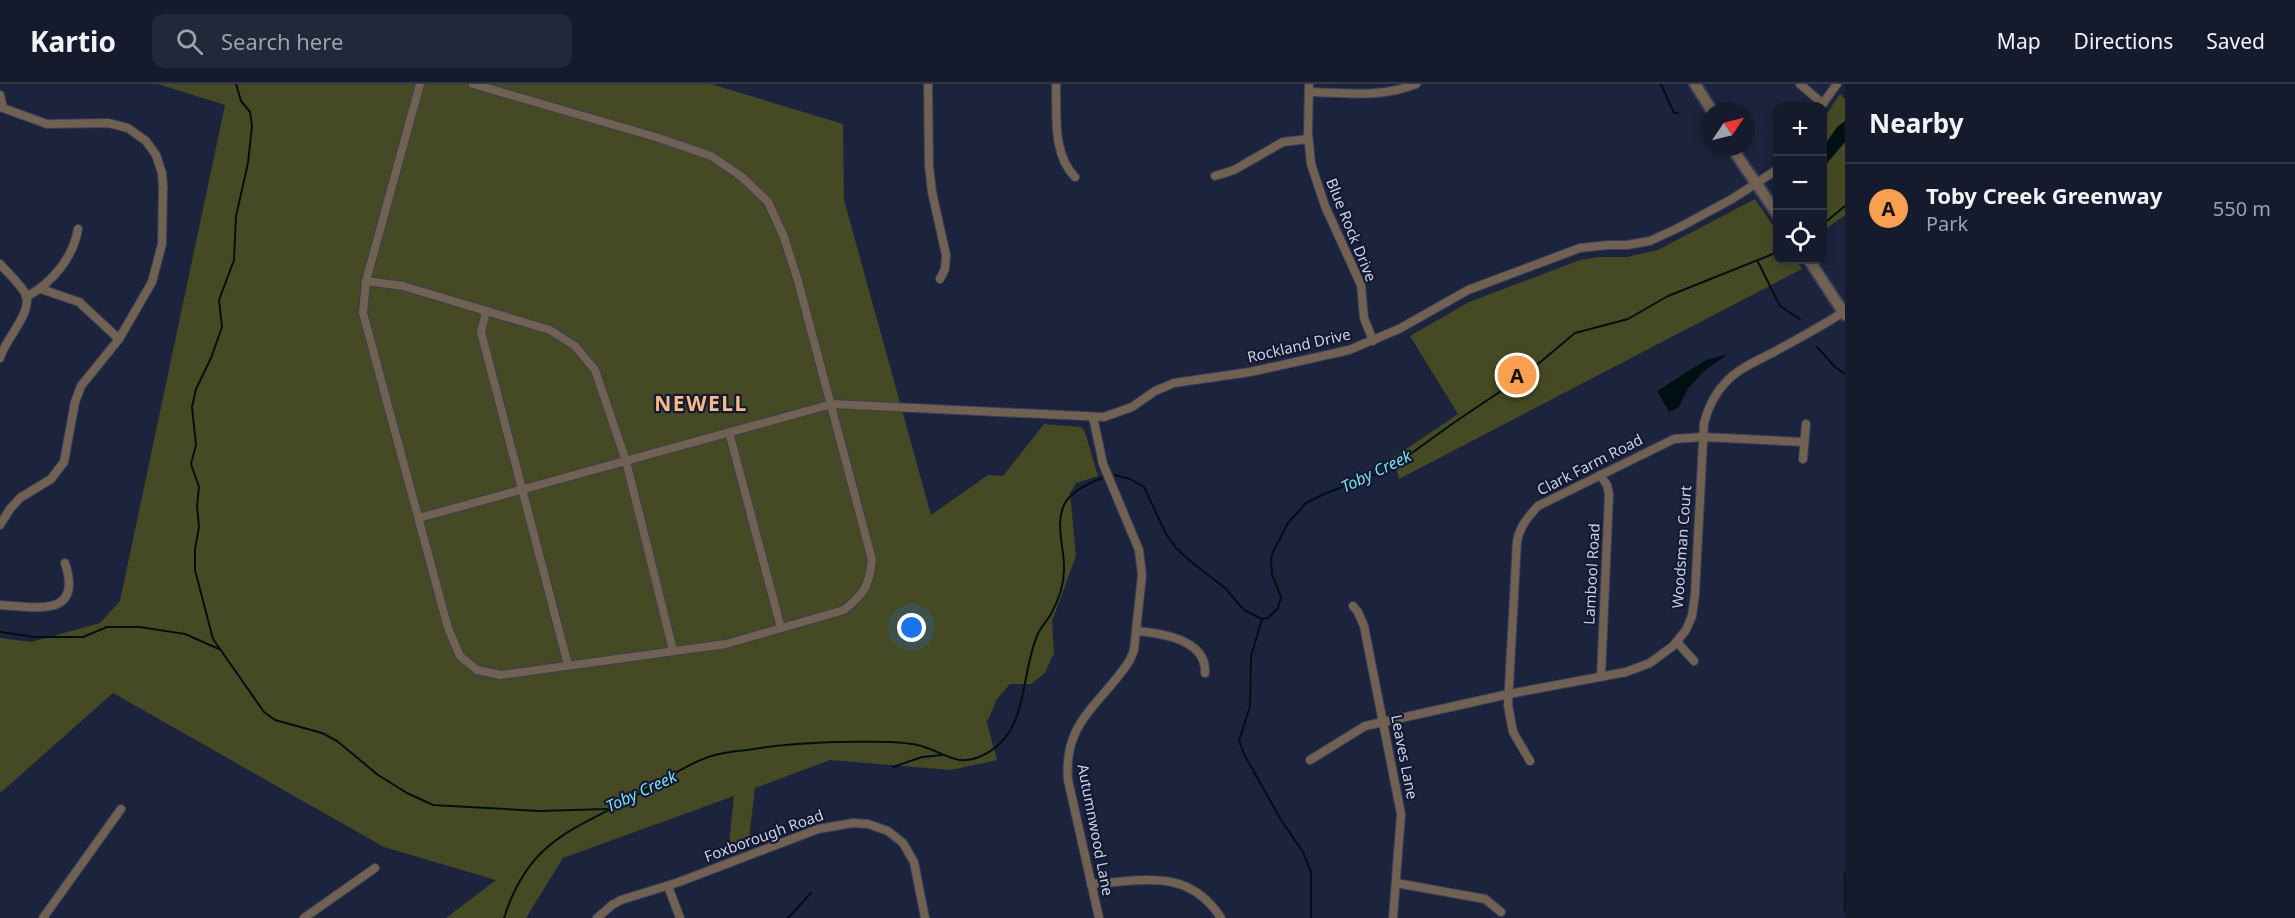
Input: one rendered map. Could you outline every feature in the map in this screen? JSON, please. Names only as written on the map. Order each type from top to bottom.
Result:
[{"type":"street","points":[[420,84],[366,281],[363,313],[447,628],[460,656],[477,670],[501,675],[726,644],[844,610],[858,598],[870,582],[872,560],[832,404],[784,237],[768,202],[742,177],[711,156],[659,138],[473,84]]},
{"type":"street","points":[[928,84],[929,166],[932,192],[946,255],[946,265],[940,279]]},
{"type":"street","points":[[1056,84],[1062,158],[1068,170],[1075,177]]},
{"type":"street","name":"Blue Rock Drive","points":[[1373,341],[1364,318],[1361,285],[1317,184],[1308,139],[1309,88],[1374,94],[1396,91],[1416,84]]},
{"type":"street","points":[[1695,84],[1706,102]]},
{"type":"street","points":[[1800,84],[1819,102]]},
{"type":"street","points":[[1824,102],[1837,84]]},
{"type":"street","points":[[0,95],[2,108],[47,124],[95,122],[120,125],[138,134],[156,155],[164,187],[161,253],[152,282],[119,339],[91,372],[78,392],[67,451],[58,471],[51,479],[20,498],[0,525]]},
{"type":"street","points":[[1215,176],[1234,170],[1283,142],[1308,139]]},
{"type":"street","points":[[1737,156],[1774,210]]},
{"type":"street","name":"Rockland Drive","points":[[418,518],[832,404],[1093,417],[1121,413],[1155,391],[1174,383],[1317,359],[1349,350],[1415,320],[1468,290],[1580,248],[1634,244],[1664,235],[1773,172]]},
{"type":"street","points":[[26,297],[41,289],[72,249],[78,229]]},
{"type":"street","points":[[0,264],[26,297],[26,310],[6,342],[0,358]]},
{"type":"street","points":[[1812,264],[1844,314]]},
{"type":"street","points":[[366,281],[404,286],[550,330],[575,346],[595,370],[626,461],[673,650]]},
{"type":"street","points":[[41,289],[79,302],[119,339]]},
{"type":"street","points":[[486,312],[481,332],[568,665]]},
{"type":"street","name":"Woodsman Court","points":[[1310,760],[1355,731],[1383,721],[1626,672],[1662,656],[1686,630],[1692,616],[1703,437],[1707,410],[1726,382],[1749,365],[1844,314]]},
{"type":"street","name":"Autumnwood Lane","points":[[1093,417],[1103,464],[1139,550],[1142,575],[1136,631],[1130,660],[1084,717],[1076,729],[1069,748],[1068,780],[1099,918]]},
{"type":"street","points":[[1803,459],[1806,424]]},
{"type":"street","points":[[729,432],[781,628]]},
{"type":"street","name":"Clark Farm Road","points":[[1530,761],[1513,732],[1509,716],[1509,694],[1517,541],[1519,530],[1538,507],[1674,439],[1703,437],[1804,442]]},
{"type":"street","name":"Lambool Road","points":[[1600,475],[1607,485],[1609,494],[1601,677]]},
{"type":"street","points":[[0,605],[39,606],[59,603],[67,597],[70,589],[70,578],[65,563]]},
{"type":"street","name":"Leaves Lane","points":[[1353,606],[1363,620],[1401,814],[1393,918]]},
{"type":"street","points":[[1136,631],[1159,633],[1182,641],[1202,656],[1206,665],[1205,673]]},
{"type":"street","points":[[1677,642],[1694,661]]},
{"type":"street","points":[[43,918],[121,809]]},
{"type":"street","name":"Foxborough Road","points":[[597,918],[616,902],[668,886],[818,829],[839,824],[868,824],[888,831],[903,843],[914,862],[925,918]]},
{"type":"street","points":[[304,918],[375,868]]},
{"type":"street","points":[[1091,884],[1158,880],[1177,882],[1205,897],[1221,918]]},
{"type":"street","points":[[1396,883],[1485,899],[1501,912]]},
{"type":"street","points":[[668,886],[680,918]]},
{"type":"green space","points":[[158,84],[711,84],[843,124],[844,200],[931,515],[988,475],[1003,476],[1044,424],[1081,427],[1085,432],[1098,476],[1076,483],[1070,493],[1076,556],[1052,621],[1054,653],[1045,673],[1031,684],[1010,684],[997,699],[988,720],[986,719],[997,760],[951,770],[830,760],[755,788],[748,847],[728,854],[734,796],[563,858],[526,918],[446,918],[496,880],[384,847],[113,693],[0,793],[0,638],[31,642],[100,623],[120,601],[225,105]]},
{"type":"green space","points":[[1840,94],[1845,99],[1845,215],[1827,228],[1827,156],[1827,114]]},
{"type":"green space","points":[[1755,199],[1773,226],[1773,264],[1799,264],[1802,269],[1399,479],[1394,457],[1458,414],[1410,336],[1469,302],[1580,260],[1627,257],[1658,250]]},
{"type":"shaded area","points":[[1845,121],[1845,142],[1827,163],[1827,141],[1837,127]]},
{"type":"shaded area","points":[[1728,354],[1703,372],[1688,389],[1678,408],[1669,412],[1657,391],[1706,360]]},
{"type":"waterway","points":[[236,84],[241,101],[250,112],[252,126],[248,163],[236,216],[234,260],[219,300],[222,327],[211,358],[196,389],[192,407],[196,445],[191,464],[199,487],[197,506],[199,527],[195,549],[195,570],[213,639],[264,712],[275,720],[322,733],[337,741],[378,775],[407,793],[433,805],[539,811],[608,809]]},
{"type":"waterway","points":[[1661,84],[1674,113],[1678,113]]},
{"type":"waterway","name":"Toby Creek","points":[[1827,221],[1845,206]]},
{"type":"waterway","name":"Toby Creek","points":[[1115,475],[1130,479],[1144,487],[1166,534],[1176,548],[1225,588],[1244,610],[1262,619],[1268,618],[1278,608],[1281,597],[1272,574],[1273,552],[1288,523],[1306,503],[1380,473],[1398,463],[1526,374],[1575,333],[1628,319],[1668,296],[1773,254]]},
{"type":"waterway","points":[[1758,262],[1780,306],[1800,319]]},
{"type":"waterway","points":[[1817,347],[1835,367],[1845,374]]},
{"type":"waterway","name":"Toby Creek","points":[[504,918],[514,891],[526,870],[556,840],[574,828],[705,758],[727,752],[819,743],[914,744],[959,760],[979,757],[995,748],[1007,735],[1015,721],[1031,653],[1040,630],[1054,609],[1062,587],[1064,562],[1060,519],[1065,503],[1076,491],[1102,478]]},
{"type":"waterway","points":[[1262,619],[1251,656],[1250,706],[1239,741],[1281,820],[1303,852],[1311,872],[1311,918]]},
{"type":"waterway","name":"Toby Creek","points":[[0,632],[35,637],[83,637],[107,627],[140,627],[185,634],[219,649]]},
{"type":"waterway","points":[[893,767],[922,757],[942,755]]},
{"type":"waterway","points":[[1845,873],[1845,911]]},
{"type":"waterway","points":[[788,918],[811,893]]},
{"type":"place","name":"Toby Creek Greenway","points":[[1517,375]]},
{"type":"district","name":"NEWELL","points":[[701,404]]}]
